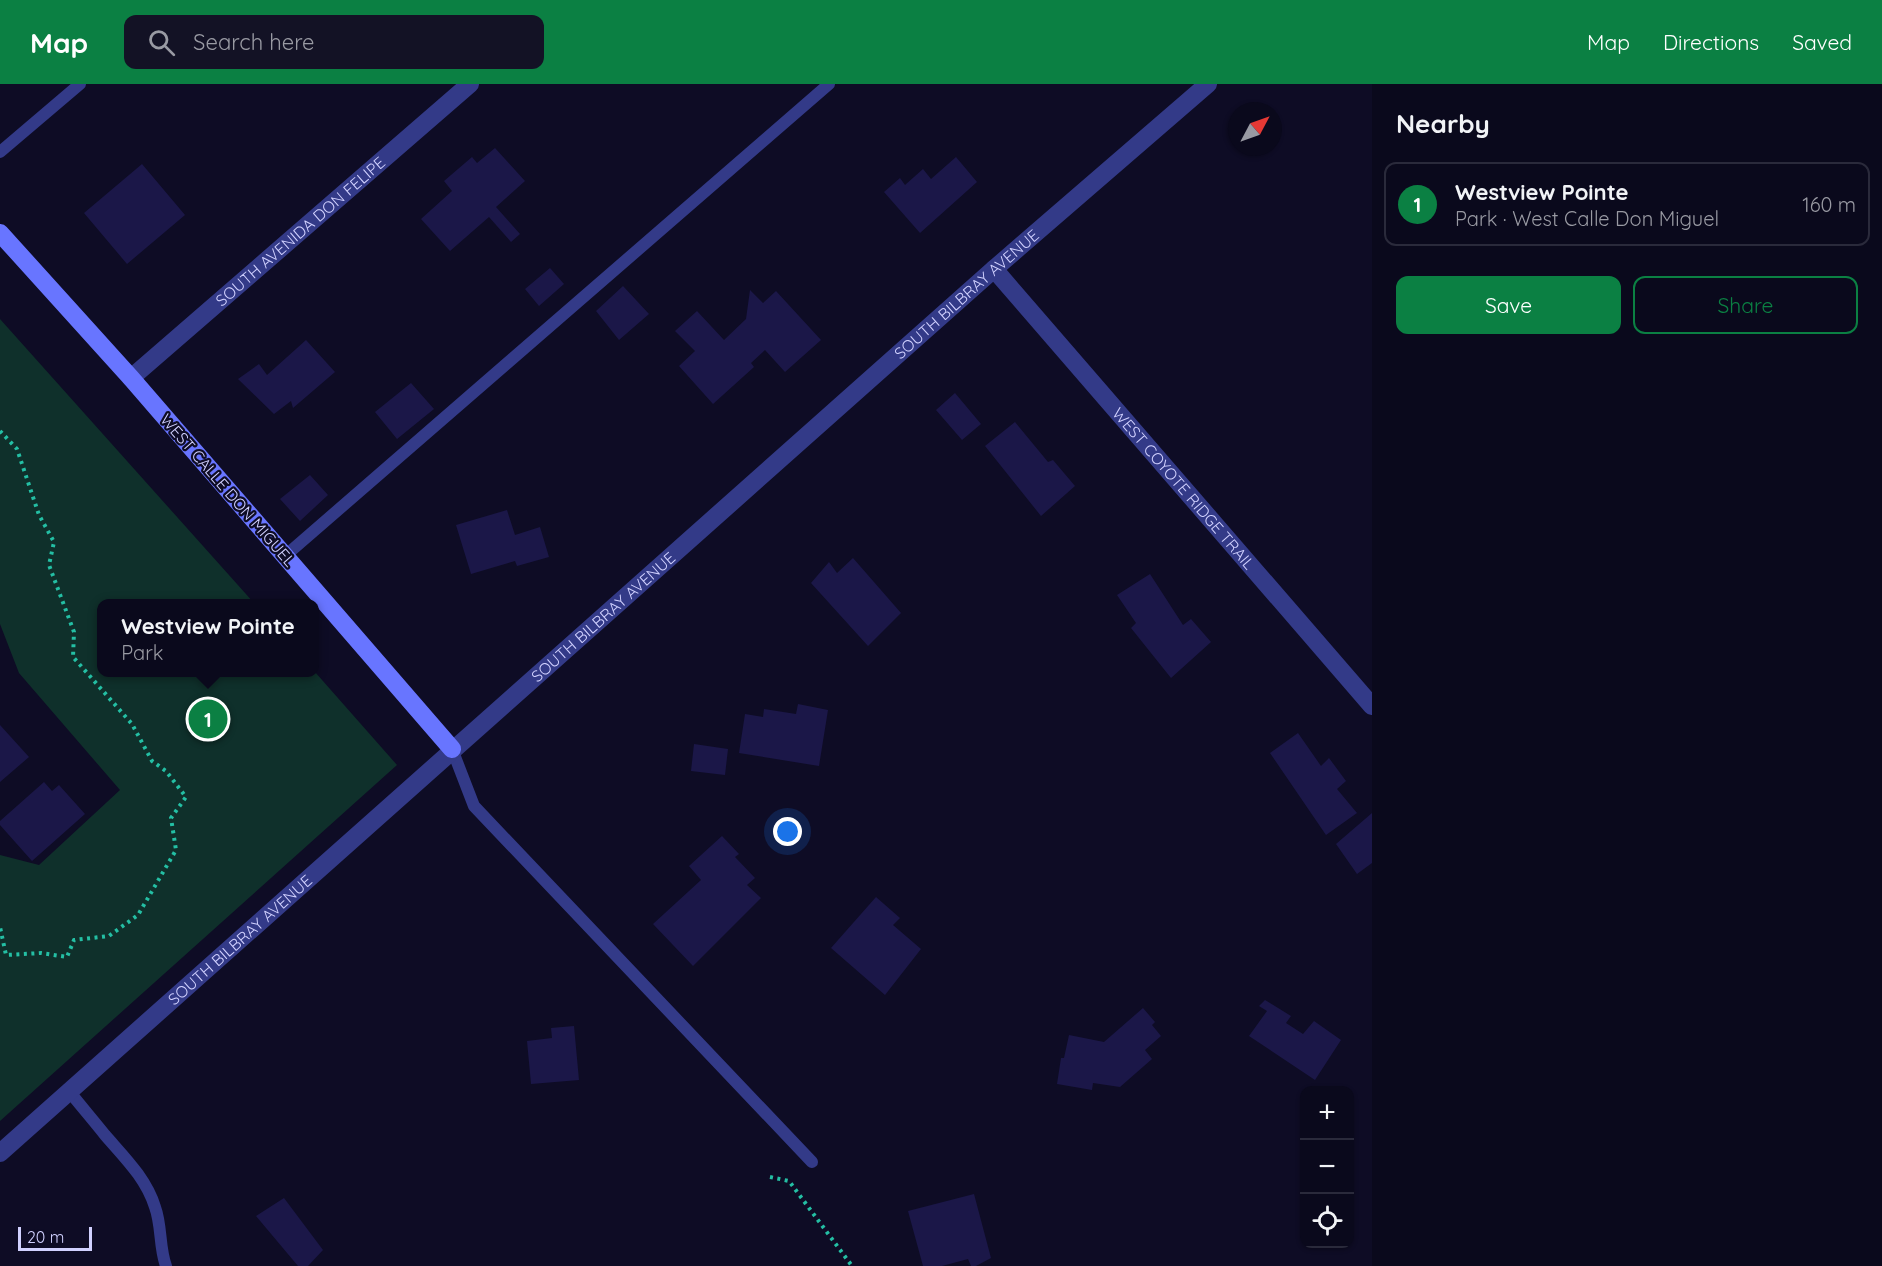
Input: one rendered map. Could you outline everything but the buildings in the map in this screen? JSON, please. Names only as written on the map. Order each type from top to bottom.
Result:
[{"type":"street","name":"SOUTH AVENIDA DON FELIPE","points":[[131,378],[470,84]]},
{"type":"street","name":"SOUTH BILBRAY AVENUE","points":[[0,1153],[994,269],[1208,84]]},
{"type":"street","name":"WEST CALLE DON MIGUEL","points":[[0,233],[131,378],[452,749]]},
{"type":"street","name":"WEST COYOTE RIDGE TRAIL","points":[[994,269],[1372,706]]},
{"type":"lane","points":[[0,152],[80,84]]},
{"type":"lane","points":[[285,556],[829,84]]},
{"type":"lane","points":[[452,749],[474,806],[812,1162]]},
{"type":"lane","points":[[69,1091],[125,1157],[146,1186],[156,1209],[162,1255],[166,1266]]},
{"type":"path","points":[[0,431],[18,449],[39,515],[54,542],[49,565],[74,632],[73,657],[132,724],[152,761],[166,771],[186,797],[171,818],[176,850],[138,915],[109,936],[74,940],[67,957],[41,953],[6,955],[0,927]]},
{"type":"path","points":[[770,1177],[789,1181],[852,1266]]},
{"type":"green space","points":[[0,319],[250,599],[97,599],[97,677],[319,677],[397,765],[0,1121],[0,855],[39,865],[120,790],[19,673],[0,624]]},
{"type":"place","name":"Westview Pointe","points":[[208,719]]}]
